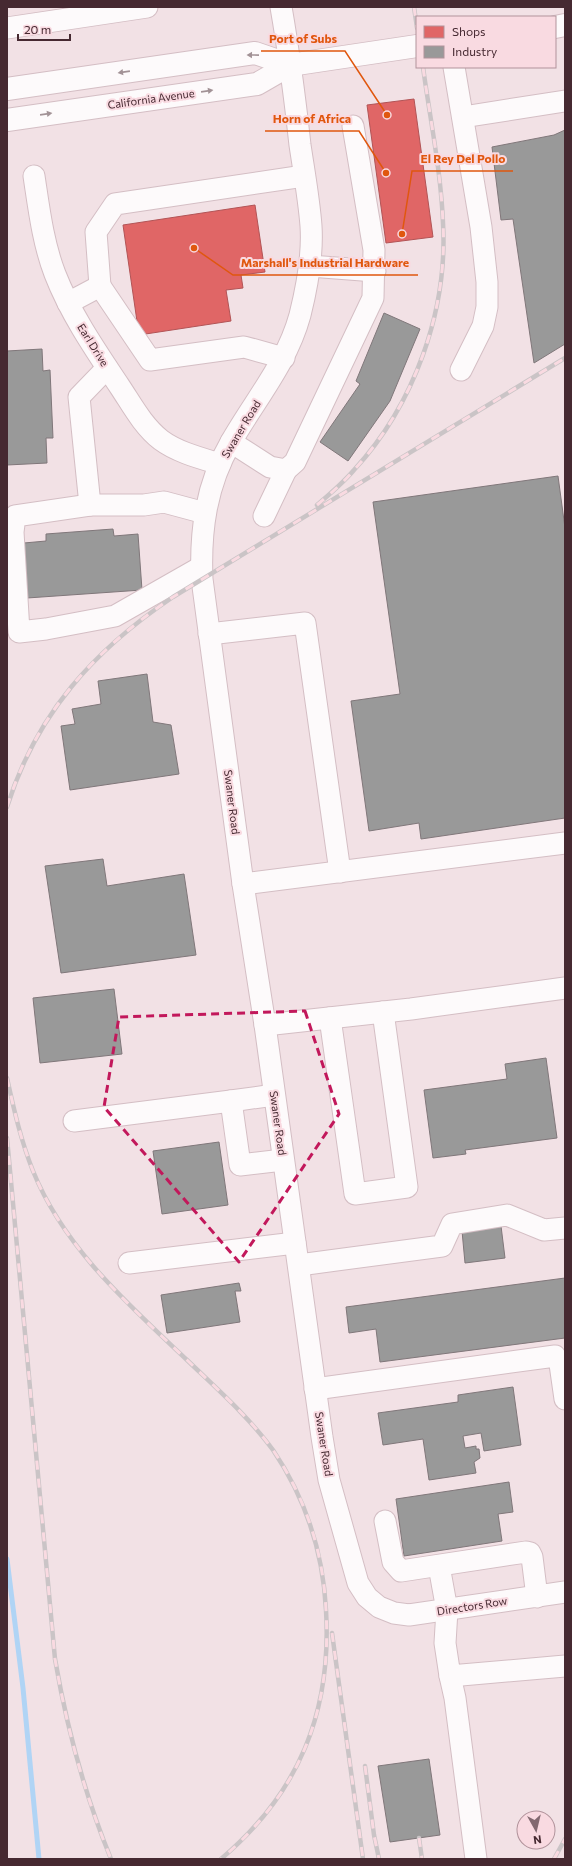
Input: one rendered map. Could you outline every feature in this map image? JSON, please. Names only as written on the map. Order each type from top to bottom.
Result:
[{"type":"main road","name":"California Avenue","points":[[7,120],[257,84],[290,65],[416,46]]},
{"type":"main road","name":"California Avenue","points":[[7,89],[255,54],[290,65]]},
{"type":"street","points":[[7,28],[147,7]]},
{"type":"street","name":"Swaner Road","points":[[281,7],[311,226],[310,266],[300,316],[284,358],[231,442],[211,487],[202,534],[201,567],[243,884],[265,1025],[329,1480],[358,1583],[367,1596],[379,1607]]},
{"type":"street","points":[[454,68],[481,227],[487,282],[487,307],[483,326],[461,370]]},
{"type":"street","points":[[463,117],[565,101]]},
{"type":"street","points":[[264,516],[286,470],[295,462],[374,298],[374,250],[353,126]]},
{"type":"street","name":"Earl Drive","points":[[34,176],[45,242],[55,273],[68,303],[107,368],[147,427],[161,440],[177,449],[220,464]]},
{"type":"street","points":[[284,358],[244,346],[150,360],[100,286],[96,232],[116,204],[304,176]]},
{"type":"street","points":[[310,266],[375,271]]},
{"type":"street","points":[[68,303],[100,286]]},
{"type":"street","points":[[90,505],[79,397],[107,368]]},
{"type":"street","points":[[231,442],[270,467],[286,470]]},
{"type":"street","points":[[201,567],[115,616],[46,629],[18,632],[13,532],[15,516],[90,505],[164,502],[205,513]]},
{"type":"street","points":[[209,634],[305,623],[340,872]]},
{"type":"street","points":[[243,884],[565,843]]},
{"type":"street","points":[[265,1025],[383,1012],[565,988]]},
{"type":"street","points":[[330,1018],[355,1194],[407,1187],[383,1012]]},
{"type":"street","points":[[74,1121],[274,1095]]},
{"type":"street","points":[[231,1101],[240,1165],[283,1160]]},
{"type":"street","points":[[299,1265],[442,1246],[452,1224],[507,1215],[544,1230],[565,1228]]},
{"type":"street","points":[[128,1263],[296,1242]]},
{"type":"street","points":[[315,1389],[555,1356],[560,1364],[565,1399]]},
{"type":"street","points":[[385,1521],[393,1562],[398,1569],[406,1571],[526,1552],[530,1553],[532,1557],[537,1596]]},
{"type":"street","points":[[439,1566],[447,1610],[445,1643],[455,1698],[476,1859]]},
{"type":"street","name":"Directors Row","points":[[379,1607],[394,1613],[408,1614],[447,1610],[565,1592]]},
{"type":"street","points":[[450,1676],[565,1666]]},
{"type":"highlighted area","points":[[305,1011],[339,1114],[239,1262],[104,1107],[119,1017]]},
{"type":"building: Shops","points":[[414,99],[433,237],[386,243],[367,105]]},
{"type":"building: Shops","points":[[255,205],[265,272],[241,275],[243,288],[226,290],[231,321],[139,335],[123,225]]},
{"type":"building: Industry","points":[[565,130],[565,344],[534,363],[513,219],[501,220],[492,147],[554,135]]},
{"type":"building: Industry","points":[[384,313],[420,329],[390,401],[348,461],[320,442],[360,384],[356,381]]},
{"type":"building: Industry","points":[[42,349],[43,371],[50,370],[53,438],[46,438],[47,463],[7,465],[7,351]]},
{"type":"building: Industry","points":[[558,476],[565,528],[565,818],[421,839],[419,823],[369,831],[351,701],[400,694],[373,502]]},
{"type":"building: Industry","points":[[113,529],[114,536],[138,534],[142,590],[27,598],[24,543],[46,541],[46,534]]},
{"type":"building: Industry","points":[[147,674],[153,722],[171,725],[179,774],[70,790],[61,726],[75,724],[72,709],[101,704],[98,681]]},
{"type":"building: Industry","points":[[103,859],[107,886],[184,874],[196,955],[61,973],[45,866]]},
{"type":"building: Industry","points":[[114,989],[122,1054],[40,1063],[33,998]]},
{"type":"building: Industry","points":[[546,1058],[557,1138],[465,1150],[466,1154],[433,1158],[424,1090],[507,1079],[505,1064]]},
{"type":"building: Industry","points":[[219,1142],[228,1205],[162,1214],[153,1151]]},
{"type":"building: Industry","points":[[501,1226],[505,1258],[465,1263],[462,1231]]},
{"type":"building: Industry","points":[[565,1278],[565,1338],[380,1362],[376,1329],[349,1333],[346,1307]]},
{"type":"building: Industry","points":[[239,1283],[241,1291],[235,1291],[240,1322],[167,1333],[161,1295]]},
{"type":"building: Industry","points":[[513,1387],[521,1445],[484,1451],[481,1433],[463,1436],[465,1448],[476,1446],[476,1449],[479,1449],[480,1458],[474,1462],[476,1473],[429,1480],[423,1439],[383,1445],[378,1413],[458,1402],[458,1395]]},
{"type":"building: Industry","points":[[509,1482],[513,1512],[498,1514],[502,1541],[404,1556],[396,1499]]},
{"type":"building: Industry","points":[[429,1759],[440,1835],[390,1842],[378,1766]]},
{"type":"waterway","points":[[7,1559],[23,1688],[39,1859]]},
{"type":"railway","points":[[414,7],[416,21]]},
{"type":"railway","points":[[317,505],[341,484],[354,470],[375,444],[394,416],[410,386],[423,355],[433,323],[440,290],[443,256],[443,223],[438,164],[423,68]]},
{"type":"railway","points":[[7,807],[19,773],[34,742],[51,714],[71,687],[93,662],[144,617],[173,597],[565,358]]},
{"type":"railway","points":[[7,1078],[18,1125],[33,1171],[46,1199],[62,1225],[100,1274],[143,1318],[232,1403],[264,1438],[295,1487],[311,1526],[317,1546],[326,1610],[326,1647],[323,1683],[316,1716],[305,1748],[290,1778],[271,1807],[248,1834],[221,1859]]},
{"type":"railway","points":[[7,1138],[55,1659],[77,1760],[101,1834],[111,1859]]},
{"type":"railway","points":[[332,1633],[363,1859]]},
{"type":"railway","points":[[365,1766],[374,1835],[379,1859]]},
{"type":"railway","points":[[419,1838],[422,1859]]},
{"type":"railway","points":[[554,1859],[565,1839]]},
{"type":"place","name":"Port of Subs","points":[[387,115]]},
{"type":"place","name":"Horn of Africa","points":[[386,173]]},
{"type":"place","name":"El Rey Del Pollo","points":[[402,234]]},
{"type":"place","name":"Marshall's Industrial Hardware","points":[[194,248]]}]
